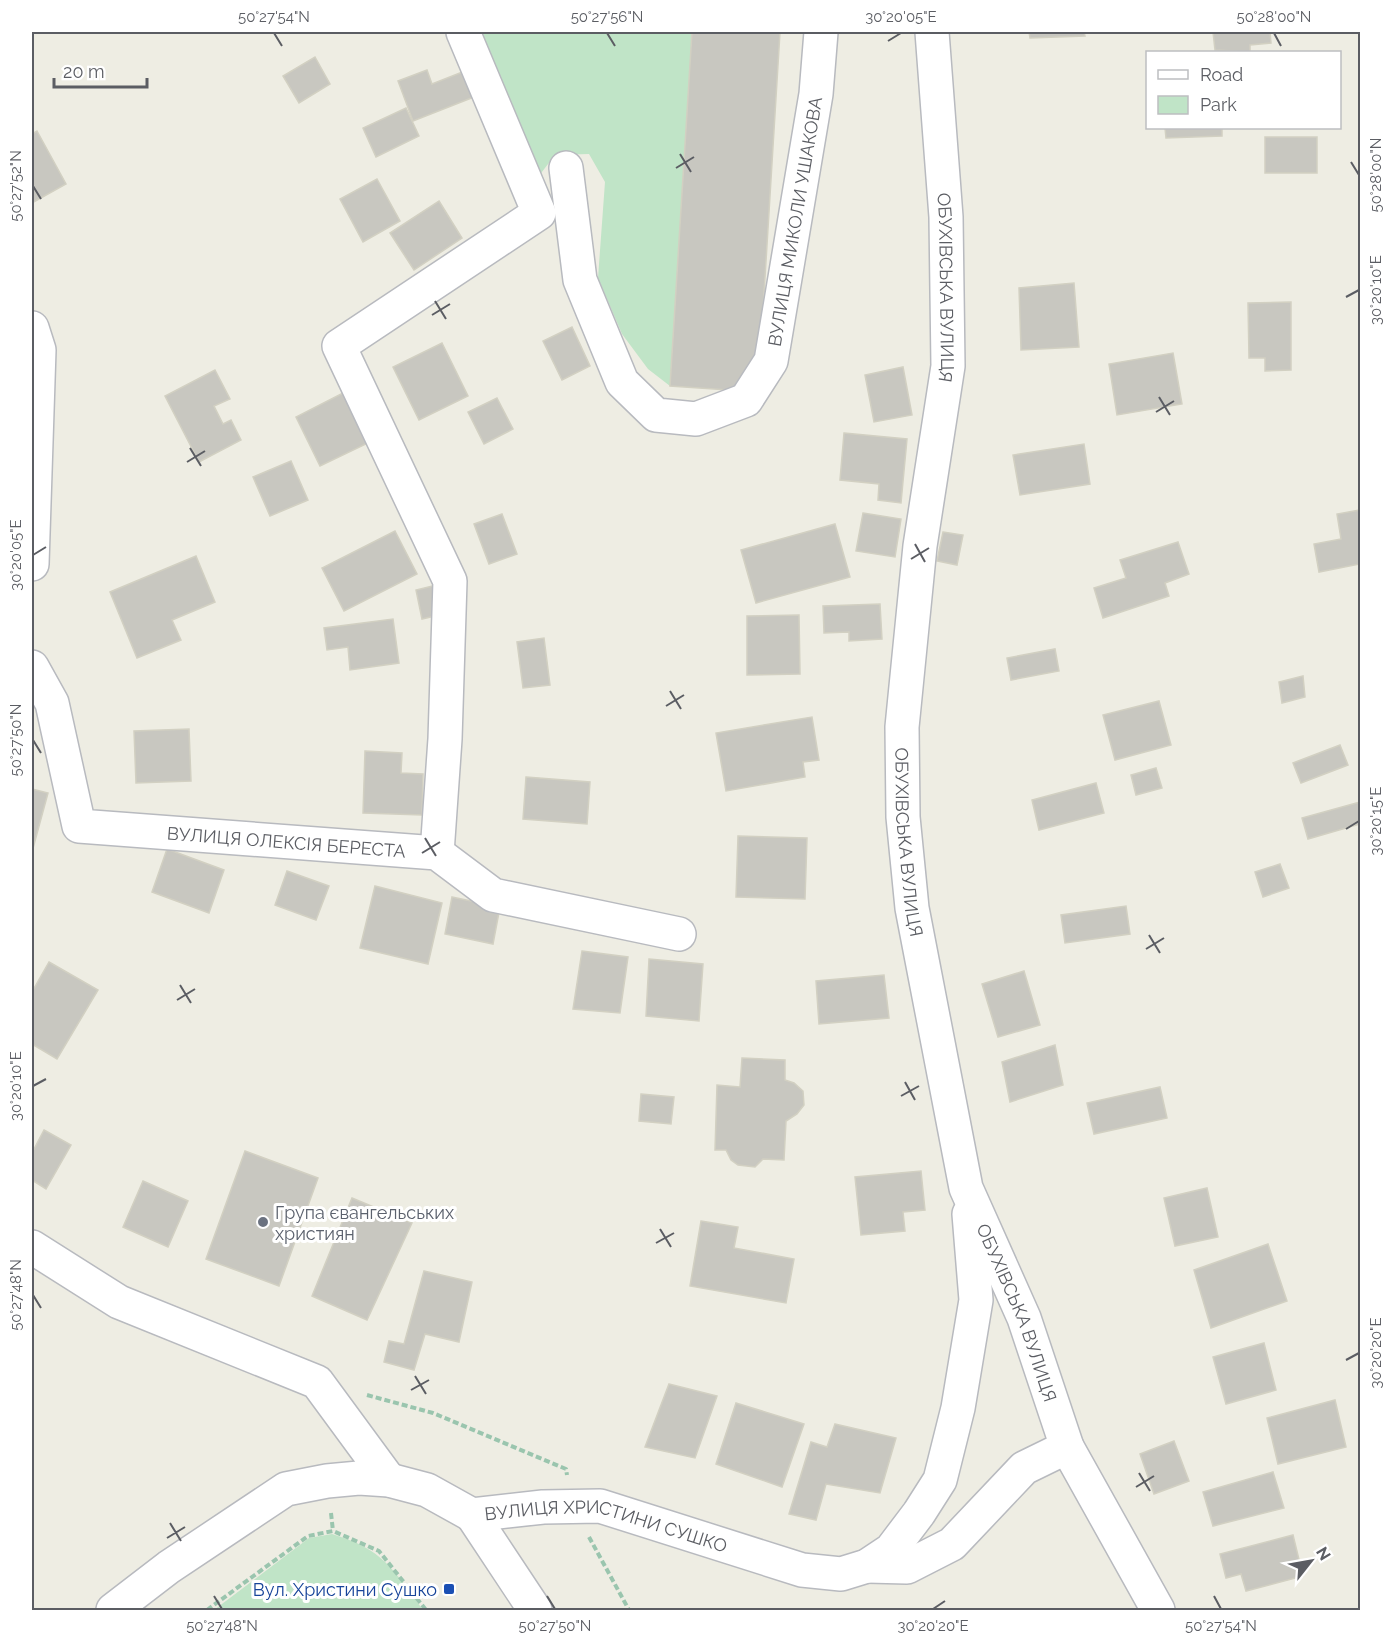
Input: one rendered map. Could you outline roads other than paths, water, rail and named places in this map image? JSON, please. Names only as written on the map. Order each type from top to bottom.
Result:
[{"type":"street","points":[[463,32],[539,213]]},
{"type":"street","name":"ВУЛИЦЯ МИКОЛИ УШАКОВА","points":[[566,168],[580,280],[622,382],[656,415],[696,419],[746,400],[771,361],[816,94],[821,32]]},
{"type":"street","name":"ОБУХІВСЬКА ВУЛИЦЯ","points":[[932,32],[946,217],[948,366],[920,546],[902,727],[903,817],[912,908],[966,1188],[1023,1318],[1067,1447],[1158,1611]]},
{"type":"street","points":[[572,204],[539,213],[339,346],[450,581],[445,740],[437,853],[493,895],[679,934]]},
{"type":"street","points":[[32,328],[39,350],[32,564]]},
{"type":"street","name":"ВУЛИЦЯ ОЛЕКСІЯ БЕРЕСТА","points":[[32,667],[52,703],[79,826],[437,853]]},
{"type":"street","name":"ВУЛИЦЯ ХРИСТИНИ СУШКО","points":[[389,1480],[427,1490],[472,1515],[543,1507],[600,1506],[802,1570],[841,1574],[867,1566],[891,1551],[940,1480],[958,1408],[976,1300],[966,1188]]},
{"type":"street","points":[[32,1247],[119,1302],[317,1382],[389,1480]]},
{"type":"street","name":"ВУЛИЦЯ ХРИСТИНИ СУШКО","points":[[867,1566],[907,1567],[952,1544],[1024,1468],[1067,1447]]},
{"type":"street","points":[[113,1611],[169,1567],[286,1489],[327,1481],[359,1478],[389,1480]]},
{"type":"street","points":[[472,1515],[536,1611]]},
{"type":"place","name":"Група євангельських християн","points":[[263,1222]]},
{"type":"place","name":"Вул. Христини Сушко","points":[[449,1589]]}]
